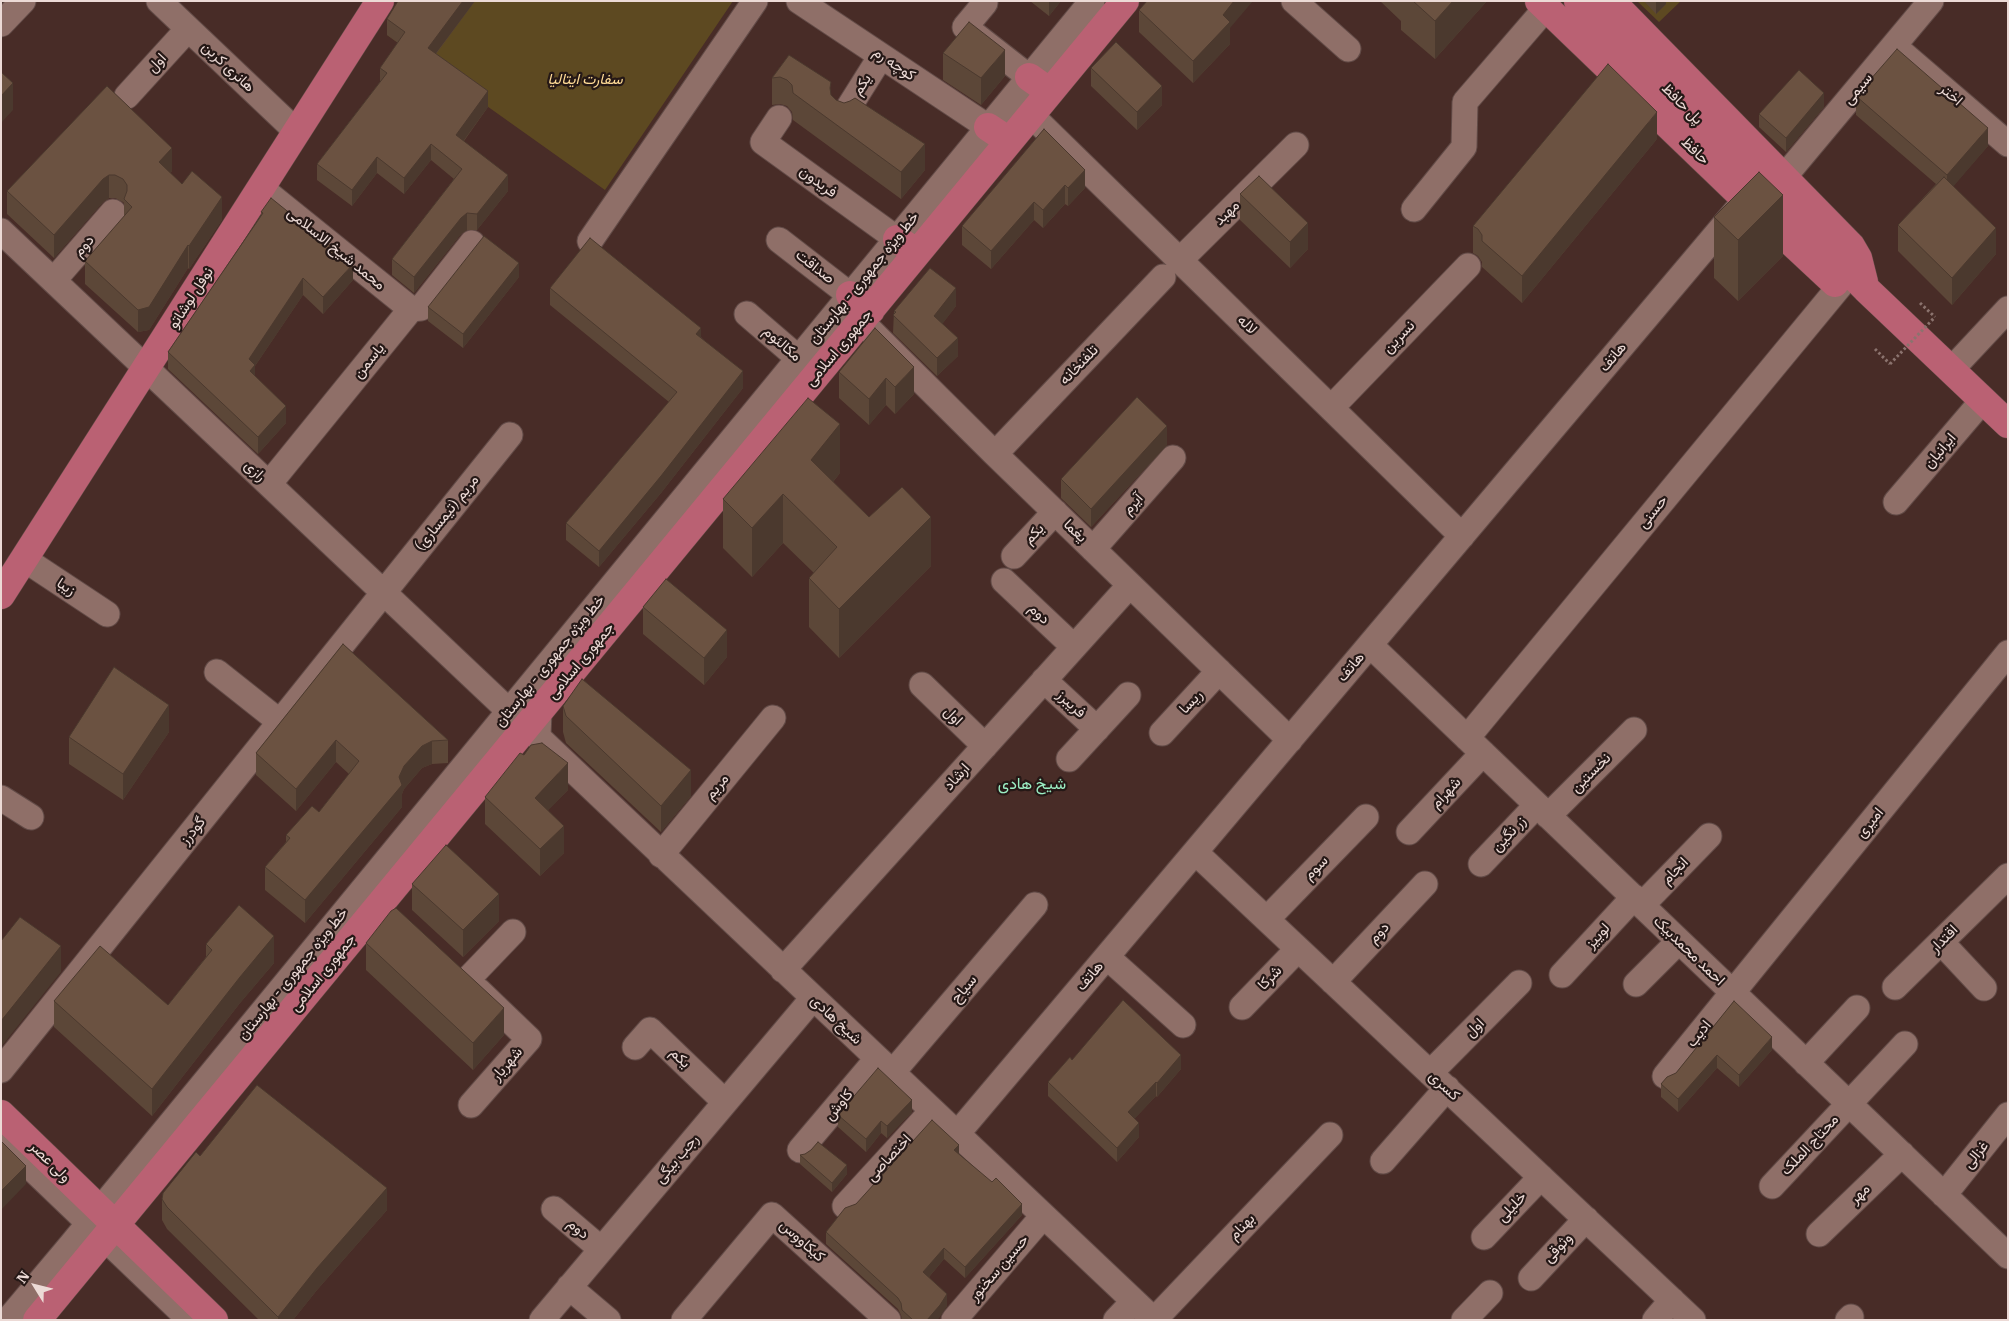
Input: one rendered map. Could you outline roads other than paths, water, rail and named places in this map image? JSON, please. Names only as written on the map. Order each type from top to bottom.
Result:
[{"type":"main road","name":"نوفل لوشاتو","points":[[1,595],[380,1]]},
{"type":"main road","name":"جمهوری اسلامی","points":[[37,1320],[102,1224],[388,909],[525,716],[808,366],[861,309],[907,246],[999,134],[1031,115],[1040,85],[1125,1]]},
{"type":"main road","name":"پل حافظ","points":[[1578,1],[1785,207]]},
{"type":"main road","points":[[1611,1],[1851,246],[1858,258],[1852,283]]},
{"type":"main road","name":"حافظ","points":[[1543,5],[1746,200],[1852,283],[1951,370],[2008,424]]},
{"type":"main road","name":"حافظ","points":[[1785,207],[1852,283]]},
{"type":"main road","name":"ولی عصر","points":[[1,1114],[102,1224],[214,1320]]},
{"type":"street","points":[[1,24],[23,1]]},
{"type":"street","name":"هانری کربن","points":[[159,1],[297,132]]},
{"type":"street","points":[[590,240],[756,1]]},
{"type":"street","name":"کوچه رم","points":[[799,1],[999,134]]},
{"type":"street","points":[[999,134],[1040,85],[1092,1]]},
{"type":"street","points":[[1294,1],[1348,49]]},
{"type":"street","name":"سیمی","points":[[1784,177],[1931,1]]},
{"type":"street","points":[[985,3],[965,27],[1040,85]]},
{"type":"street","points":[[1414,209],[1464,147],[1465,102],[1543,5]]},
{"type":"street","name":"اول","points":[[126,96],[188,29]]},
{"type":"street","name":"اختر","points":[[1894,46],[2008,144]]},
{"type":"street","name":"یکم","points":[[844,115],[881,56]]},
{"type":"street","name":"لاله","points":[[1031,115],[1171,268],[1331,408],[1462,536]]},
{"type":"street","name":"فریدون","points":[[779,118],[763,142],[907,246]]},
{"type":"street","name":"مهبد","points":[[1171,268],[1296,146]]},
{"type":"street","name":"محمد شیخ الاسلامی","points":[[261,188],[411,309]]},
{"type":"street","name":"هاتف","points":[[957,1134],[1746,200]]},
{"type":"street","name":"دوم","points":[[54,280],[114,212]]},
{"type":"street","name":"رازی","points":[[1,231],[383,592],[525,716]]},
{"type":"street","name":"صداقت","points":[[779,240],[861,309]]},
{"type":"street","name":"یاسمن","points":[[269,484],[411,309],[421,308],[472,243]]},
{"type":"street","name":"نسرین","points":[[1331,408],[1468,266]]},
{"type":"street","name":"تلفنخانه","points":[[995,454],[1171,268]]},
{"type":"street","name":"حسنی","points":[[1475,746],[1852,283]]},
{"type":"street","name":"یغما","points":[[861,309],[995,454],[1290,740]]},
{"type":"street","points":[[1951,370],[2008,309]]},
{"type":"street","name":"مکالئوم","points":[[747,314],[808,366]]},
{"type":"street","name":"ایرانیان","points":[[1896,502],[1983,400]]},
{"type":"street","name":"مریم (تیمساری)","points":[[383,592],[510,435]]},
{"type":"street","name":"آیرم","points":[[1093,549],[1174,458]]},
{"type":"street","name":"یکم","points":[[1014,556],[1055,512]]},
{"type":"street","name":"زیبا","points":[[24,560],[107,614]]},
{"type":"street","name":"دوم","points":[[1004,580],[1074,647]]},
{"type":"street","name":"ارشاد","points":[[784,970],[1130,585]]},
{"type":"street","name":"گودرز","points":[[1,1070],[383,592]]},
{"type":"street","name":"احمد محمدبیک","points":[[1370,645],[2008,1256]]},
{"type":"street","name":"امیری","points":[[1733,992],[2008,653]]},
{"type":"street","points":[[216,672],[280,722]]},
{"type":"street","name":"ریسا","points":[[1162,733],[1219,672]]},
{"type":"street","name":"فریبرز","points":[[1044,680],[1097,729]]},
{"type":"street","name":"اول","points":[[922,685],[985,746]]},
{"type":"street","points":[[1069,759],[1128,695]]},
{"type":"street","name":"شیخ هادی","points":[[525,716],[538,737],[1154,1320]]},
{"type":"street","name":"خط ویژه جمهوری - بهارستان","points":[[8,1320],[102,1224],[525,716]]},
{"type":"street","name":"مریم","points":[[661,855],[773,718]]},
{"type":"street","name":"نخستین","points":[[1543,810],[1634,730]]},
{"type":"street","name":"شهرام","points":[[1409,832],[1475,746]]},
{"type":"street","points":[[1,798],[31,817]]},
{"type":"street","name":"زر نگین","points":[[1481,864],[1543,810]]},
{"type":"street","name":"سوم","points":[[1267,919],[1366,817]]},
{"type":"street","name":"انجام","points":[[1638,901],[1709,836]]},
{"type":"street","name":"کسری","points":[[1195,852],[1693,1320]]},
{"type":"street","name":"دوم","points":[[1333,982],[1425,884]]},
{"type":"street","name":"اقتدار","points":[[1894,987],[1941,942],[2003,890]]},
{"type":"street","name":"لوییز","points":[[1562,975],[1638,901]]},
{"type":"street","name":"سیاح","points":[[885,1066],[1035,905]]},
{"type":"street","name":"شهریار","points":[[471,1105],[529,1039],[460,973],[513,932]]},
{"type":"street","points":[[1636,984],[1679,941]]},
{"type":"street","points":[[1941,942],[1984,988]]},
{"type":"street","name":"شرکا","points":[[1242,1007],[1298,950]]},
{"type":"street","points":[[1107,956],[1183,1025]]},
{"type":"street","name":"اول","points":[[1383,1160],[1438,1081],[1519,983]]},
{"type":"street","name":"ادیب","points":[[1665,1076],[1733,992]]},
{"type":"street","name":"رجب بیگی","points":[[542,1320],[813,998]]},
{"type":"street","points":[[1806,1063],[1857,1008]]},
{"type":"street","name":"یکم","points":[[636,1046],[650,1030],[725,1102]]},
{"type":"street","name":"محتاج الملک","points":[[1772,1186],[1905,1044]]},
{"type":"street","name":"کاوش","points":[[800,1150],[885,1066]]},
{"type":"street","name":"اختصاصی","points":[[846,1206],[932,1111]]},
{"type":"street","name":"غزالی","points":[[1944,1194],[2008,1115]]},
{"type":"street","name":"بهنام","points":[[1154,1320],[1330,1135]]},
{"type":"street","points":[[1,1139],[102,1224],[190,1320]]},
{"type":"street","name":"مهر","points":[[1819,1234],[1902,1154]]},
{"type":"street","name":"خلیلی","points":[[1484,1237],[1541,1177]]},
{"type":"street","name":"دوم","points":[[554,1210],[601,1249]]},
{"type":"street","name":"کیکاووس","points":[[684,1320],[772,1215],[884,1319]]},
{"type":"street","name":"حسین سخنور","points":[[954,1320],[1043,1216]]},
{"type":"street","name":"وثوقی","points":[[1531,1278],[1586,1219]]},
{"type":"street","points":[[569,1287],[608,1320]]},
{"type":"street","points":[[1464,1320],[1490,1293]]},
{"type":"street","points":[[1655,1320],[1672,1300]]},
{"type":"street","points":[[1116,1320],[1134,1301]]},
{"type":"district","name":"شیخ هادی","points":[[1032,784]]},
{"type":"park label","name":"سفارت ایتالیا","points":[[585,80]]}]
